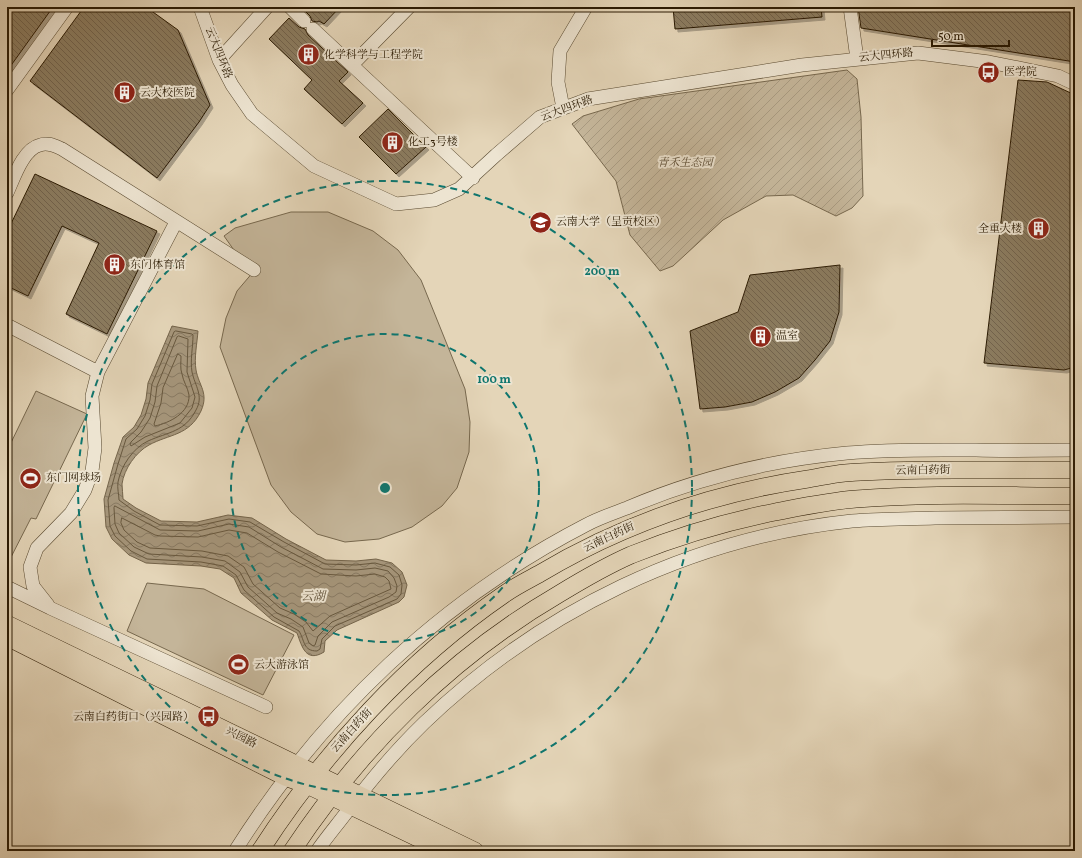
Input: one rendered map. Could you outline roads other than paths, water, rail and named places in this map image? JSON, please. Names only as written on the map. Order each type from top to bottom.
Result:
[{"type":"main road","name":"云南白药街","points":[[260,851],[279,822],[311,779],[351,730],[397,683],[451,634],[506,593],[565,558],[635,525],[701,502],[772,484],[845,473],[912,470],[1075,470]]},
{"type":"main road","points":[[292,851],[334,791],[369,750],[404,713],[438,681],[484,644],[528,612],[579,582],[629,556],[685,534],[739,519],[855,499],[917,496],[1075,496]]},
{"type":"main road","name":"兴园路","points":[[7,624],[290,771]]},
{"type":"main road","name":"兴园路","points":[[7,637],[355,801],[475,851]]},
{"type":"main road","name":"兴园路","points":[[355,801],[445,851]]},
{"type":"street","points":[[7,90],[67,7]]},
{"type":"street","name":"云大四环路","points":[[200,7],[219,60],[232,85],[252,114],[314,166],[396,204],[434,200],[460,190],[496,155],[540,117],[588,99],[802,65],[918,52],[997,64],[1058,76],[1075,84]]},
{"type":"street","points":[[219,60],[267,7]]},
{"type":"street","points":[[290,7],[473,178]]},
{"type":"street","points":[[352,65],[408,7]]},
{"type":"street","points":[[563,108],[558,82],[560,51],[586,7]]},
{"type":"street","points":[[850,7],[857,59]]},
{"type":"street","points":[[7,193],[28,153],[41,144],[51,144],[62,149],[254,270]]},
{"type":"street","points":[[50,608],[33,586],[30,567],[37,548],[71,513],[85,490],[92,471],[95,448],[92,396],[98,372],[176,222]]},
{"type":"street","points":[[7,325],[98,372]]},
{"type":"street","points":[[235,851],[256,817],[290,771],[330,724],[372,679],[412,642],[463,601],[526,559],[588,524],[653,497],[721,475],[786,461],[848,453],[910,450],[1075,450]]},
{"type":"street","points":[[317,851],[381,769],[423,724],[460,691],[504,656],[550,624],[604,594],[669,564],[730,544],[790,531],[852,521],[1075,517]]},
{"type":"street","points":[[7,586],[50,608],[266,706]]},
{"type":"water","name":"云湖","points":[[172,326],[198,331],[195,365],[197,376],[204,394],[203,405],[196,419],[185,430],[156,441],[144,448],[135,456],[123,478],[123,499],[136,508],[161,521],[197,522],[228,515],[252,518],[286,539],[326,560],[356,561],[376,559],[392,563],[402,572],[407,585],[404,597],[399,602],[337,630],[325,641],[324,652],[318,655],[309,655],[303,648],[297,633],[272,620],[241,593],[234,578],[220,569],[201,566],[146,563],[129,555],[112,539],[106,527],[104,499],[114,463],[123,437],[134,427],[141,415],[146,399],[148,383]]},
{"type":"place","name":"化学科学与工程学院","points":[[309,55]]},
{"type":"place","name":"医学院","points":[[988,72]]},
{"type":"place","name":"云大校医院","points":[[125,93]]},
{"type":"place","name":"化工3号楼","points":[[392,142]]},
{"type":"place","name":"云南大学（呈贡校区）","points":[[541,222]]},
{"type":"place","name":"全重大楼","points":[[1038,229]]},
{"type":"place","name":"东门体育馆","points":[[115,265]]},
{"type":"place","name":"温室","points":[[761,336]]},
{"type":"place","name":"东门网球场","points":[[31,478]]},
{"type":"place","name":"云大游泳馆","points":[[239,665]]},
{"type":"place","name":"云南白药街口（兴园路）","points":[[209,717]]},
{"type":"park label","name":"青禾生态园","points":[[685,163]]}]
